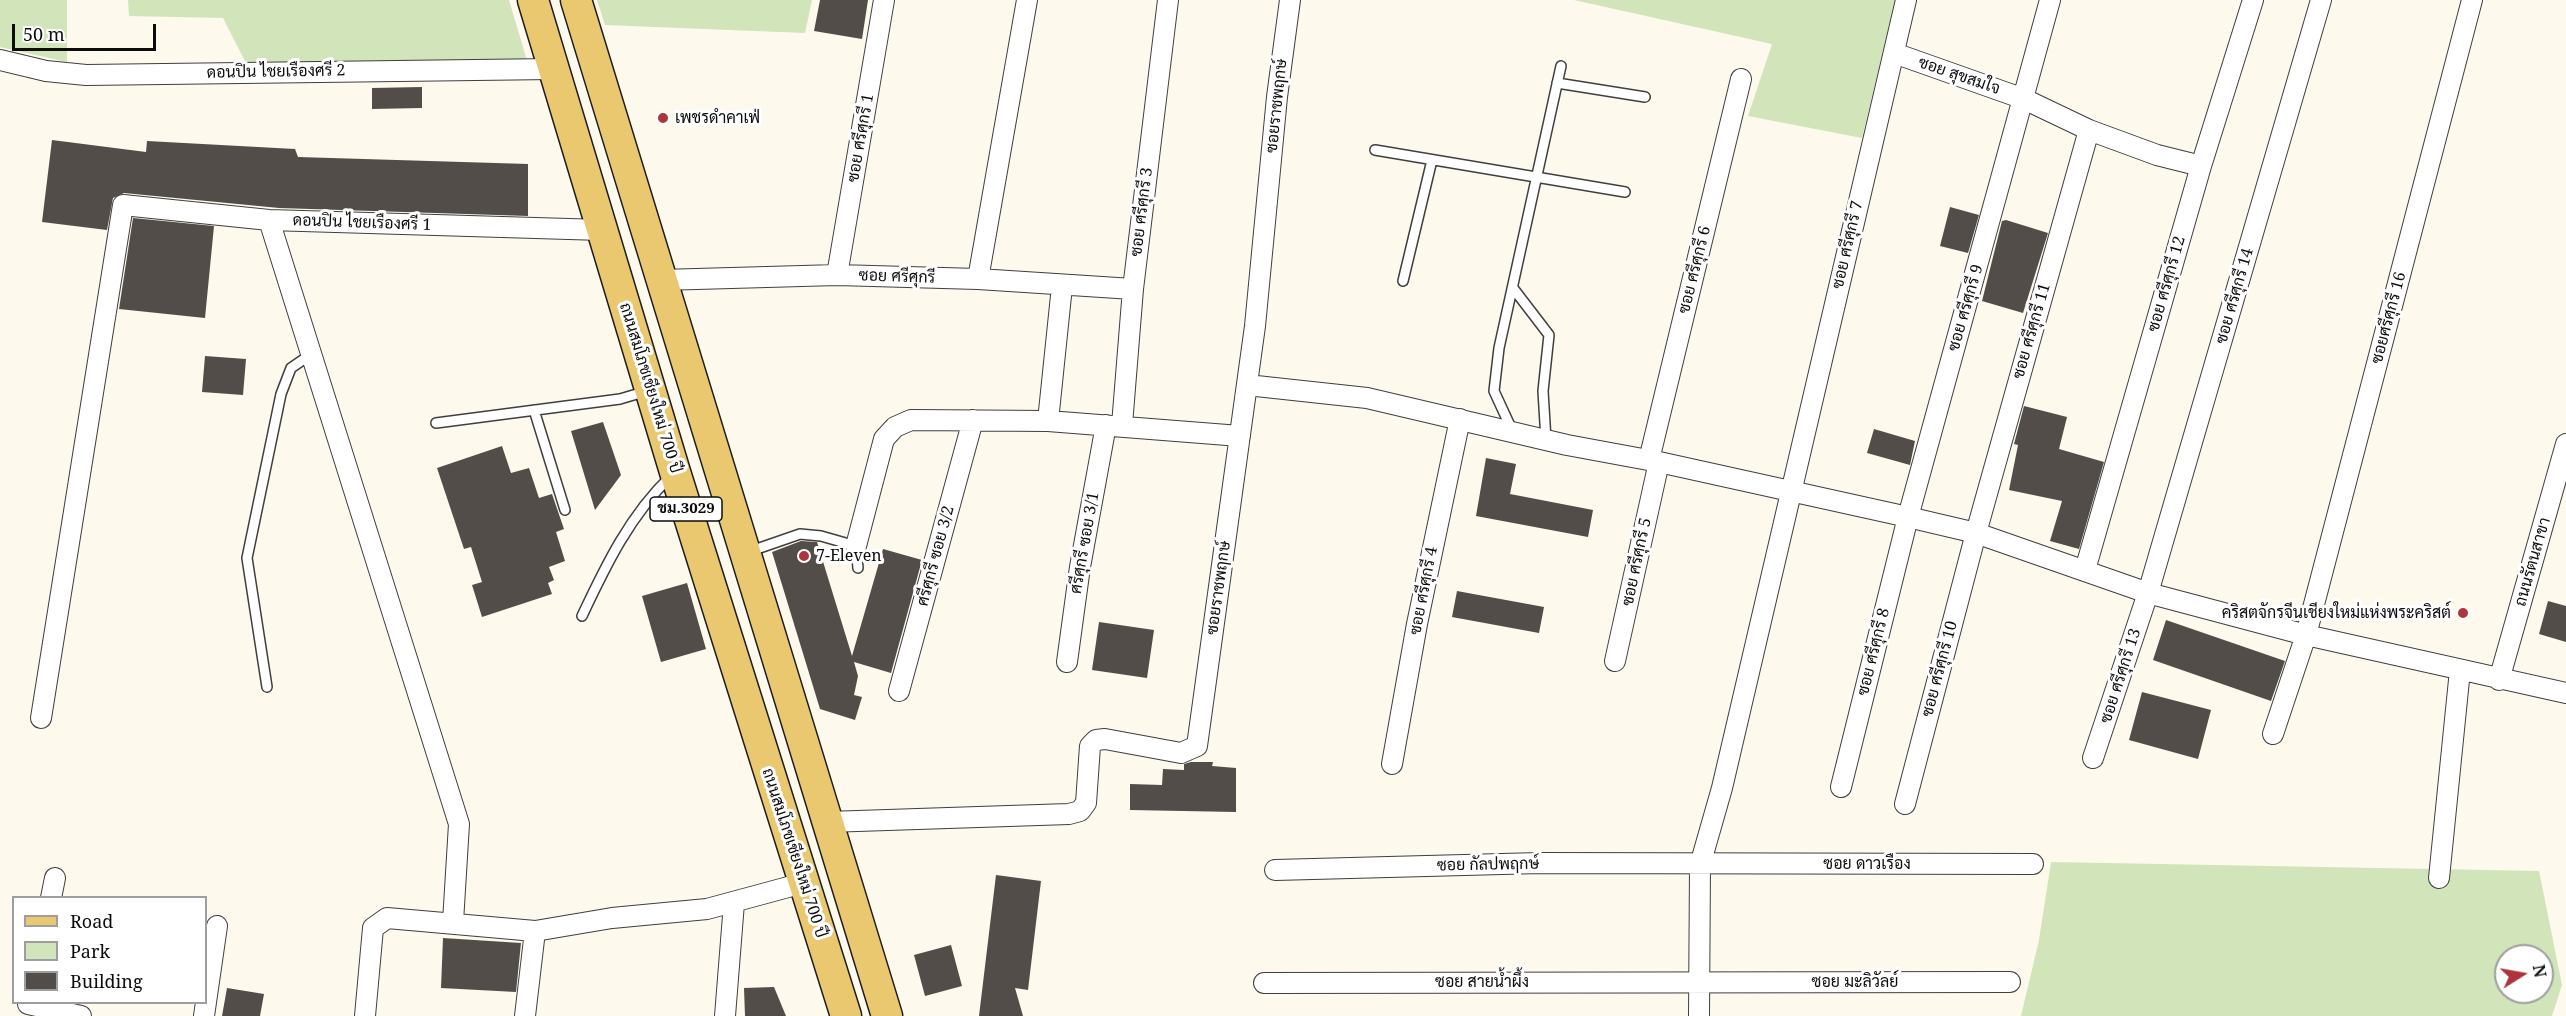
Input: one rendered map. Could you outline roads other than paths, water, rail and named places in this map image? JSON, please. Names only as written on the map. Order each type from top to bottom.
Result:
[{"type":"main road","name":"ถนนสมโภชเชียงใหม่ 700 ปี","points":[[533,0],[675,472],[802,883],[846,1016]]},
{"type":"main road","name":"ชม.3029","points":[[576,0],[887,1016]]},
{"type":"street","name":"ซอย ศรีศุกรี 1","points":[[837,275],[884,0]]},
{"type":"street","points":[[978,279],[1027,0]]},
{"type":"street","name":"ซอย ศรีศุกรี 3","points":[[1114,425],[1168,0]]},
{"type":"street","name":"ซอยราชพฤกษ์","points":[[827,822],[1069,814],[1080,811],[1086,803],[1090,746],[1096,740],[1105,739],[1181,753],[1197,746],[1255,326],[1277,97],[1290,0]]},
{"type":"street","name":"ซอย ศรีศุกรี 7","points":[[1699,1016],[1700,865],[1722,788],[1906,0]]},
{"type":"street","name":"ซอย ศรีศุกรี 9","points":[[1908,517],[2050,0]]},
{"type":"street","name":"ซอย ศรีศุกรี 12","points":[[2085,570],[2201,166],[2253,0]]},
{"type":"street","name":"ซอย ศรีศุกรี 14","points":[[2148,593],[2322,0]]},
{"type":"street","name":"ซอยศรีศุกรี 16","points":[[2273,734],[2306,635],[2472,0]]},
{"type":"street","name":"ซอย สุขสมใจ","points":[[1894,53],[2024,99],[2089,130],[2157,155],[2201,166]]},
{"type":"street","name":"ดอนปิน ไชยเรืองศรี 2","points":[[0,60],[46,71],[86,75],[553,69]]},
{"type":"street","name":"ซอย ศรีศุกรี 6","points":[[1654,461],[1741,79]]},
{"type":"street","name":"ซอย ศรีศุกรี 11","points":[[1976,533],[2089,130]]},
{"type":"street","name":"ดอนปิน ไชยเรืองศรี 1","points":[[41,718],[123,205],[269,220],[602,230]]},
{"type":"street","points":[[269,220],[459,824],[453,922]]},
{"type":"street","name":"ซอย ศรีศุกรี","points":[[661,280],[837,275],[978,279],[1132,289]]},
{"type":"street","points":[[1048,421],[1062,286]]},
{"type":"street","points":[[1247,385],[1346,394],[1546,440],[1654,461],[1908,517],[1976,533],[2148,593],[2306,635],[2499,680],[2566,693]]},
{"type":"street","name":"ซอย ศรีศุกรี 4","points":[[1392,764],[1417,624],[1460,419]]},
{"type":"street","points":[[856,546],[884,439],[895,427],[911,420],[1048,421],[1240,436]]},
{"type":"street","name":"ศรีศุกรี ซอย 3/2","points":[[899,692],[973,420]]},
{"type":"street","name":"ศรีศุกรี ซอย 3/1","points":[[1067,662],[1080,567],[1114,425]]},
{"type":"street","name":"ถนนรัตนสาขา","points":[[2499,680],[2566,444]]},
{"type":"street","name":"ซอย ศรีศุกรี 5","points":[[1615,661],[1654,461]]},
{"type":"street","name":"ซอย ศรีศุกรี 8","points":[[1841,788],[1908,517]]},
{"type":"street","name":"ซอย ศรีศุกรี 10","points":[[1905,804],[1976,533]]},
{"type":"street","name":"ซอย ศรีศุกรี 13","points":[[2093,758],[2148,593]]},
{"type":"street","points":[[2439,878],[2460,670]]},
{"type":"street","name":"ซอย กัลปพฤกษ์","points":[[1275,870],[1540,863],[1700,865]]},
{"type":"street","name":"ซอย ดาวเรือง","points":[[1700,865],[2033,864]]},
{"type":"street","points":[[365,1016],[373,928],[387,918],[535,931],[612,918],[707,909],[802,883]]},
{"type":"street","points":[[725,1016],[734,903]]},
{"type":"street","points":[[207,997],[218,926]]},
{"type":"street","points":[[525,1016],[535,931]]},
{"type":"street","name":"ซอย มะลิวัลย์","points":[[1700,982],[2010,982]]},
{"type":"street","name":"ซอย สายน้ำผึ้ง","points":[[1264,983],[1700,982]]},
{"type":"street","points":[[27,1007],[81,1016]]},
{"type":"lane","points":[[1513,432],[1494,391],[1499,348],[1561,66]]},
{"type":"lane","points":[[1557,83],[1645,97]]},
{"type":"lane","points":[[1375,150],[1625,192]]},
{"type":"lane","points":[[1403,281],[1432,160]]},
{"type":"lane","points":[[1513,288],[1549,335],[1544,391],[1546,440]]},
{"type":"lane","points":[[267,687],[247,558],[281,393],[291,369],[310,356]]},
{"type":"lane","points":[[436,423],[620,399],[650,390]]},
{"type":"lane","points":[[534,410],[565,510]]},
{"type":"lane","points":[[582,616],[602,574],[635,516],[675,472]]},
{"type":"lane","points":[[746,553],[800,534],[821,536],[856,546],[858,568]]},
{"type":"place","name":"เพชรดำคาเฟ่","points":[[663,118]]},
{"type":"place","name":"7-Eleven","points":[[804,556]]},
{"type":"place","name":"คริสตจักรจีนเชียงใหม่แห่งพระคริสต์","points":[[2463,613]]}]
